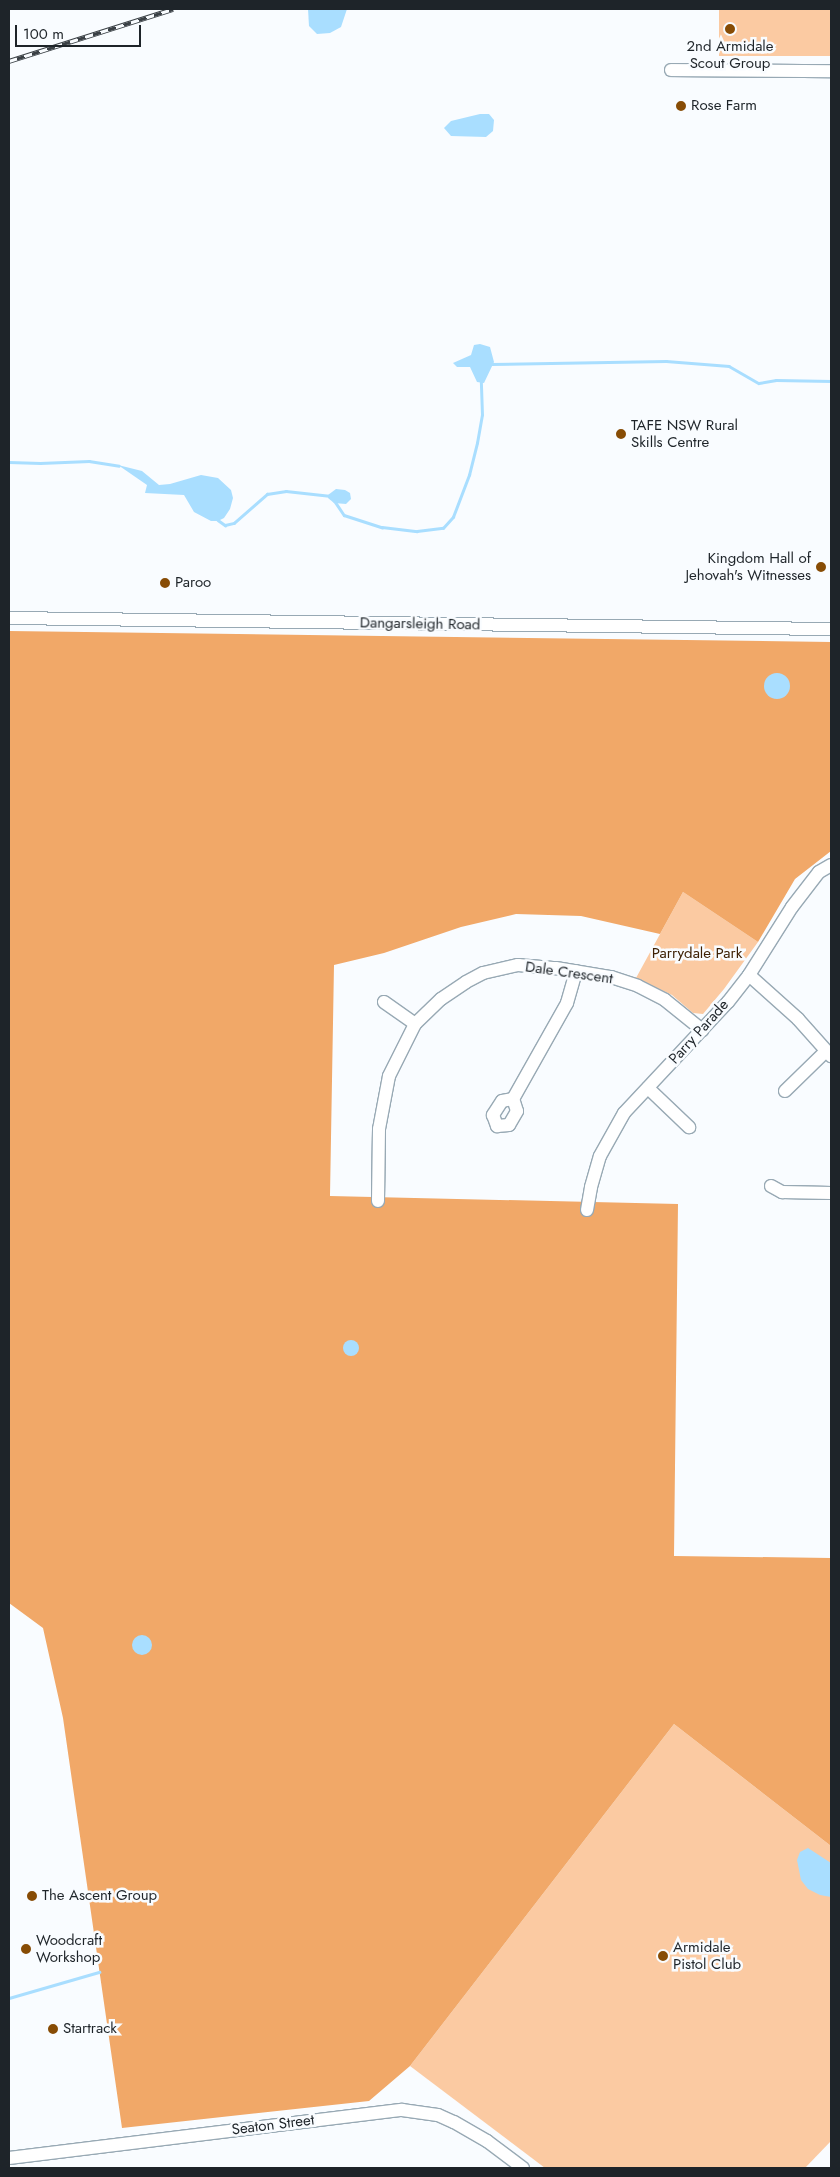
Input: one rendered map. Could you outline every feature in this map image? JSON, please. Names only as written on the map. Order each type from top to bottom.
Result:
[{"type":"street","points":[[671,70],[831,71]]},
{"type":"street","name":"Dangarsleigh Road","points":[[9,618],[831,629]]},
{"type":"street","name":"Parry Parade","points":[[587,1210],[598,1164],[611,1134],[624,1113],[702,1030],[749,975],[792,907],[819,872],[831,865]]},
{"type":"street","name":"Dale Crescent","points":[[378,1201],[379,1129],[389,1076],[415,1024],[447,994],[483,973],[518,965],[611,977],[638,986],[665,1000],[702,1030]]},
{"type":"street","points":[[513,1098],[568,1003],[576,971]]},
{"type":"street","points":[[749,975],[798,1019],[829,1053],[785,1091]]},
{"type":"street","points":[[384,1002],[415,1024]]},
{"type":"street","points":[[648,1088],[689,1128]]},
{"type":"street","points":[[771,1186],[782,1192],[831,1193]]},
{"type":"street","name":"Seaton Street","points":[[9,2158],[402,2110],[438,2115],[463,2126],[523,2168]]},
{"type":"green space","points":[[719,9],[831,9],[831,56],[719,56]]},
{"type":"green space","name":"Parrydale Park","points":[[683,892],[758,942],[724,989],[703,1014],[693,1013],[672,995],[636,978]]},
{"type":"green space","name":"Armidale Pistol Club","points":[[674,1724],[831,1846],[831,2141],[805,2168],[545,2168],[410,2066]]},
{"type":"shaded area","points":[[9,631],[831,642],[831,851],[795,879],[758,942],[683,892],[660,934],[581,916],[516,914],[461,927],[384,953],[334,965],[330,1196],[678,1204],[674,1556],[831,1558],[831,1846],[674,1724],[410,2066],[369,2101],[122,2128],[63,1718],[43,1628],[9,1603]]},
{"type":"water","points":[[308,9],[347,9],[341,27],[330,33],[317,34],[309,26]]},
{"type":"water","points":[[480,114],[489,114],[494,120],[493,131],[486,137],[451,136],[444,128],[451,121]]},
{"type":"water","points":[[480,344],[490,347],[494,362],[484,383],[477,382],[470,367],[457,367],[453,363],[471,355],[474,345]]},
{"type":"water","points":[[118,465],[142,471],[159,485],[170,484],[201,475],[218,478],[231,490],[233,498],[230,509],[224,518],[218,521],[211,521],[194,512],[184,495],[145,493],[147,485]]},
{"type":"water","points":[[336,489],[345,490],[350,493],[351,499],[346,504],[334,503],[328,498],[328,495]]},
{"type":"water","points":[[777,673],[786,677],[790,686],[786,695],[777,699],[768,695],[764,686],[768,677]]},
{"type":"water","points":[[351,1340],[359,1348],[351,1356],[343,1348]]},
{"type":"water","points":[[142,1635],[149,1638],[152,1645],[149,1652],[142,1655],[135,1652],[132,1645],[135,1638]]},
{"type":"water","points":[[808,1848],[831,1863],[831,1897],[820,1895],[808,1889],[801,1880],[797,1860],[800,1852]]},
{"type":"waterway","points":[[491,364],[666,361],[729,366],[759,383],[776,380],[831,381]]},
{"type":"waterway","points":[[334,500],[344,515],[382,527],[417,531],[443,528],[453,517],[469,475],[482,415],[481,379]]},
{"type":"waterway","points":[[9,462],[89,461],[119,466]]},
{"type":"waterway","points":[[218,520],[225,525],[234,523],[267,494],[286,491],[331,496]]},
{"type":"waterway","points":[[9,1998],[99,1972]]},
{"type":"railway","points":[[9,61],[173,9]]},
{"type":"place","name":"2nd Armidale Scout Group","points":[[730,29]]},
{"type":"place","name":"Rose Farm","points":[[681,106]]},
{"type":"place","name":"TAFE NSW Rural Skills Centre","points":[[621,434]]},
{"type":"place","name":"Kingdom Hall of Jehovah's Witnesses","points":[[821,567]]},
{"type":"place","name":"Paroo","points":[[165,583]]},
{"type":"place","name":"The Ascent Group","points":[[32,1896]]},
{"type":"place","name":"Woodcraft Workshop","points":[[26,1949]]},
{"type":"place","name":"Armidale Pistol Club","points":[[663,1956]]},
{"type":"place","name":"Startrack","points":[[53,2029]]}]
